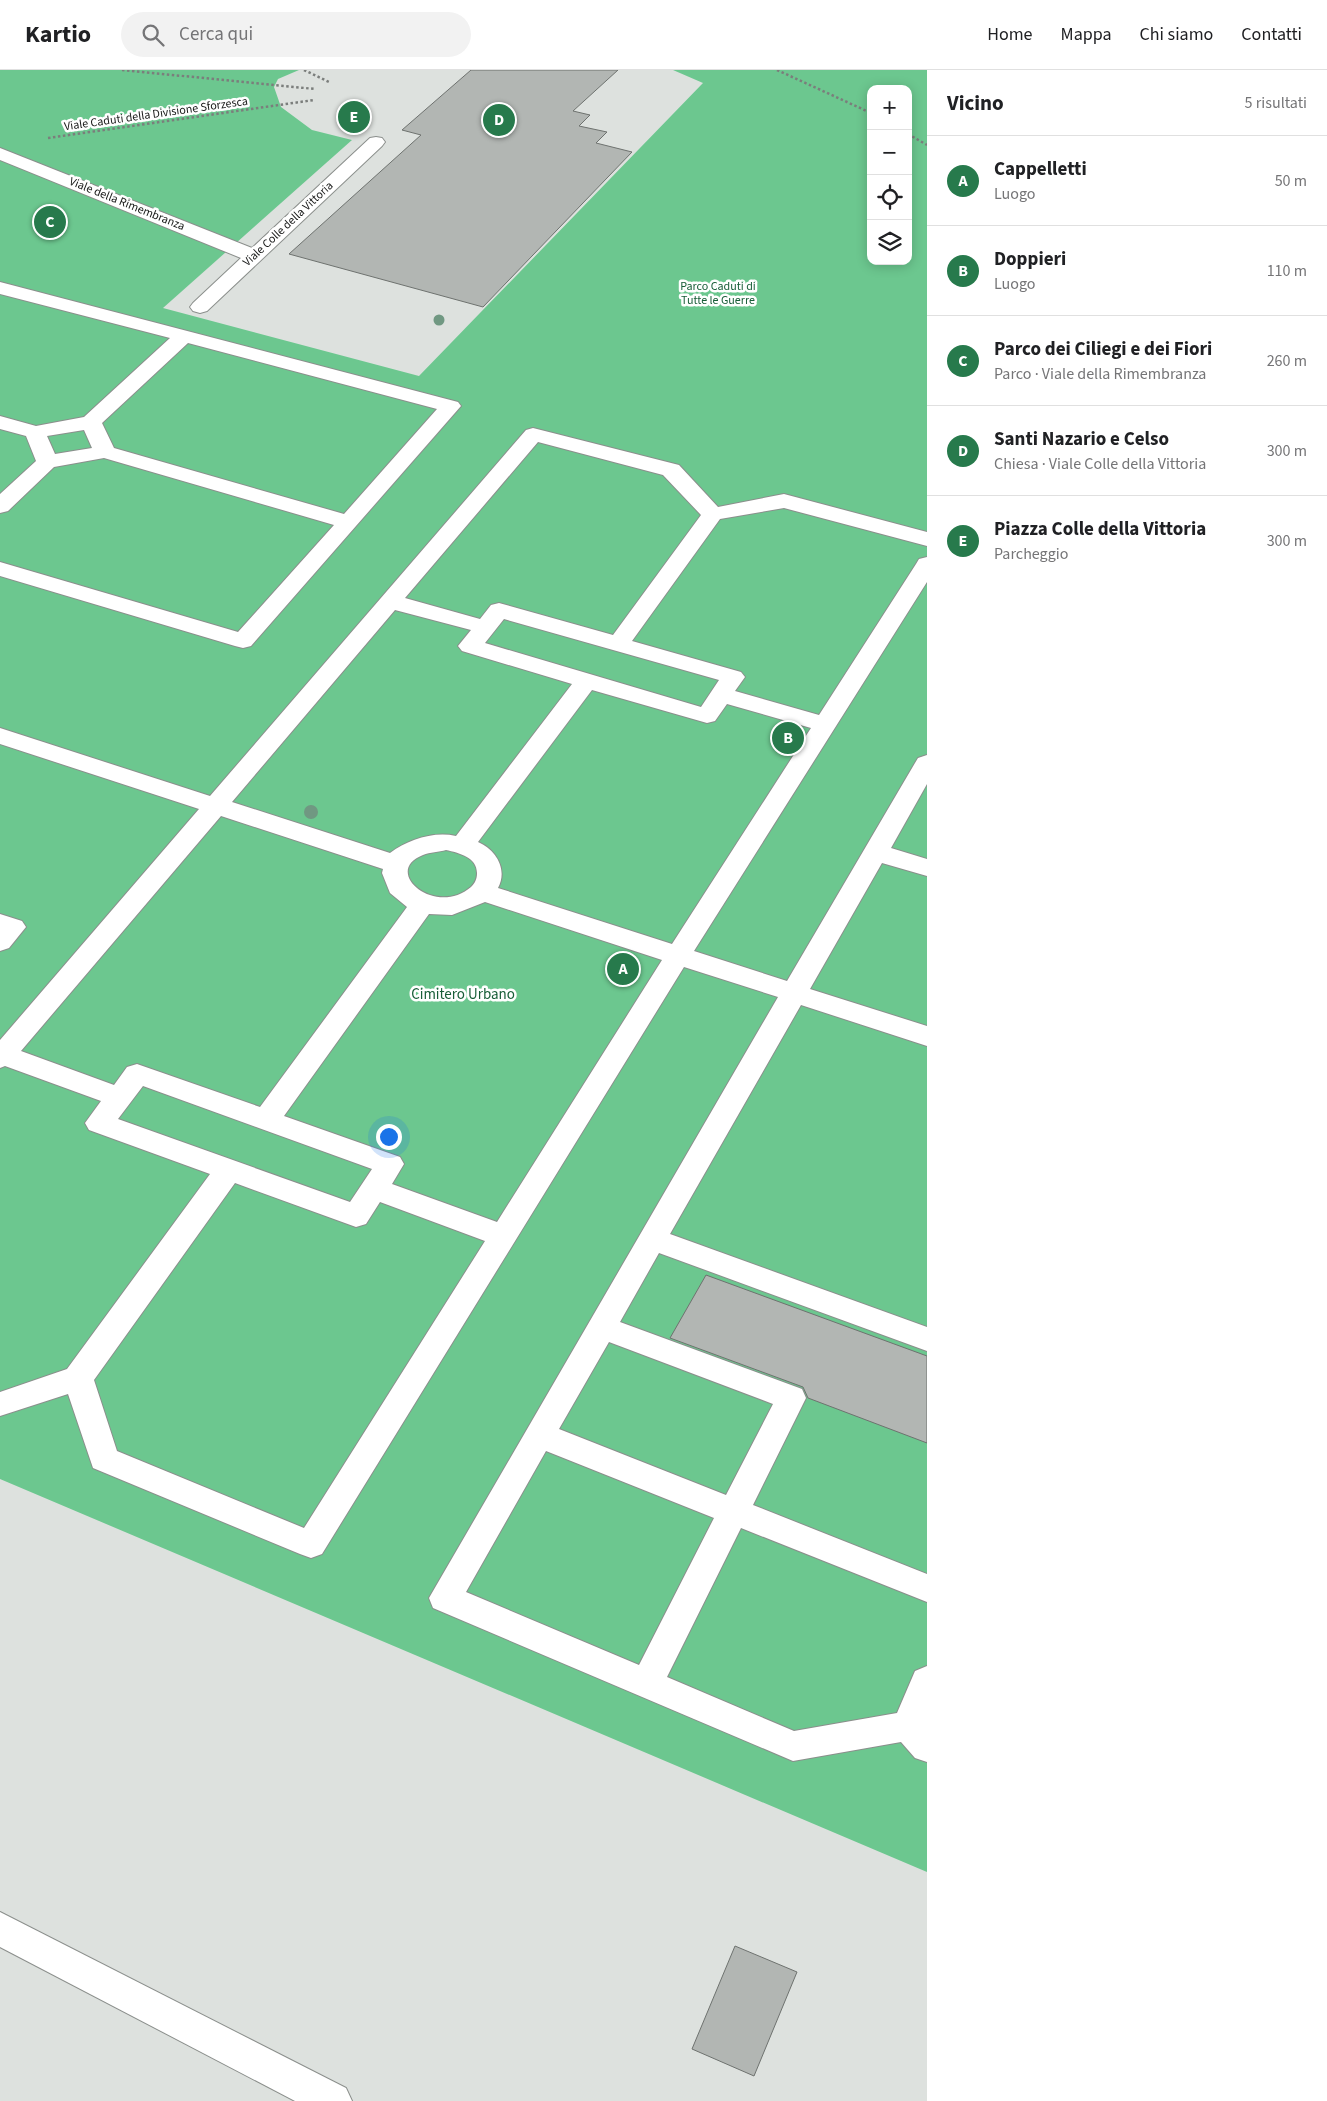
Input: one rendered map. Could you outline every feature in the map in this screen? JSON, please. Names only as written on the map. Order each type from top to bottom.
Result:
[{"type":"street","name":"Viale Colle della Vittoria","points":[[200,307],[376,142]]},
{"type":"street","name":"Viale della Rimembranza","points":[[0,153],[254,256]]},
{"type":"street","points":[[0,288],[451,406],[243,641],[0,569]]},
{"type":"street","points":[[0,422],[35,432],[91,422],[184,336]]},
{"type":"street","points":[[91,422],[105,452]]},
{"type":"street","points":[[35,432],[47,462]]},
{"type":"street","points":[[119,1097],[2,1057],[533,434],[671,470],[713,514]]},
{"type":"street","points":[[0,506],[47,462],[105,452],[348,522]]},
{"type":"street","points":[[618,644],[713,514],[784,501],[927,539]]},
{"type":"street","points":[[78,1378],[104,1459],[311,1545],[678,956],[927,564]]},
{"type":"street","points":[[390,601],[485,627]]},
{"type":"street","points":[[499,610],[734,677],[708,716],[470,646],[485,627],[499,610]]},
{"type":"street","points":[[462,845],[587,680]]},
{"type":"street","points":[[721,695],[826,724]]},
{"type":"street","points":[[0,736],[396,864]]},
{"type":"street","points":[[924,776],[876,852],[794,993],[446,1598],[793,1746],[917,1737],[927,1681]]},
{"type":"street","points":[[438,842],[462,845],[474,850],[489,865],[491,874],[488,884],[473,899],[449,906],[423,904],[401,892],[396,883],[394,873],[396,864],[404,855],[416,847],[438,842]]},
{"type":"street","points":[[876,852],[927,868]]},
{"type":"street","points":[[482,892],[927,1036]]},
{"type":"street","points":[[266,1120],[423,904]]},
{"type":"street","points":[[0,923],[13,927],[0,942]]},
{"type":"street","points":[[137,1074],[390,1164],[356,1216],[99,1123],[119,1097],[137,1074]]},
{"type":"street","points":[[0,1404],[78,1378],[229,1170]]},
{"type":"street","points":[[374,1189],[503,1236]]},
{"type":"street","points":[[653,1239],[927,1339]]},
{"type":"street","points":[[602,1327],[791,1398],[646,1684]]},
{"type":"street","points":[[540,1435],[927,1588]]},
{"type":"street","points":[[0,1929],[334,2101]]},
{"type":"path","points":[[122,70],[315,89]]},
{"type":"path","points":[[304,70],[329,82]]},
{"type":"path","points":[[777,70],[867,111]]},
{"type":"path","name":"Viale Caduti della Divisione Sforzesca","points":[[40,139],[314,100]]},
{"type":"path","points":[[912,136],[927,145]]},
{"type":"green space","name":"Cimitero Urbano","points":[[0,70],[299,70],[278,79],[274,87],[281,107],[312,130],[352,140],[163,308],[419,376],[703,83],[673,70],[927,70],[927,1872],[0,1479]]},
{"type":"building","points":[[471,70],[618,70],[573,111],[590,115],[579,126],[607,132],[596,143],[632,152],[483,307],[289,254],[421,135],[402,130]]},
{"type":"building","points":[[706,1275],[927,1356],[927,1443],[808,1398],[803,1387],[670,1338]]},
{"type":"building","points":[[735,1946],[797,1972],[754,2076],[692,2049]]},
{"type":"place","name":"Piazza Colle della Vittoria","points":[[354,117]]},
{"type":"place","name":"Santi Nazario e Celso","points":[[499,120]]},
{"type":"place","name":"Parco dei Ciliegi e dei Fiori","points":[[50,222]]},
{"type":"place","name":"Doppieri","points":[[788,738]]},
{"type":"place","name":"Cappelletti","points":[[623,969]]},
{"type":"park label","name":"Parco Caduti di Tutte le Guerre","points":[[718,293]]}]
